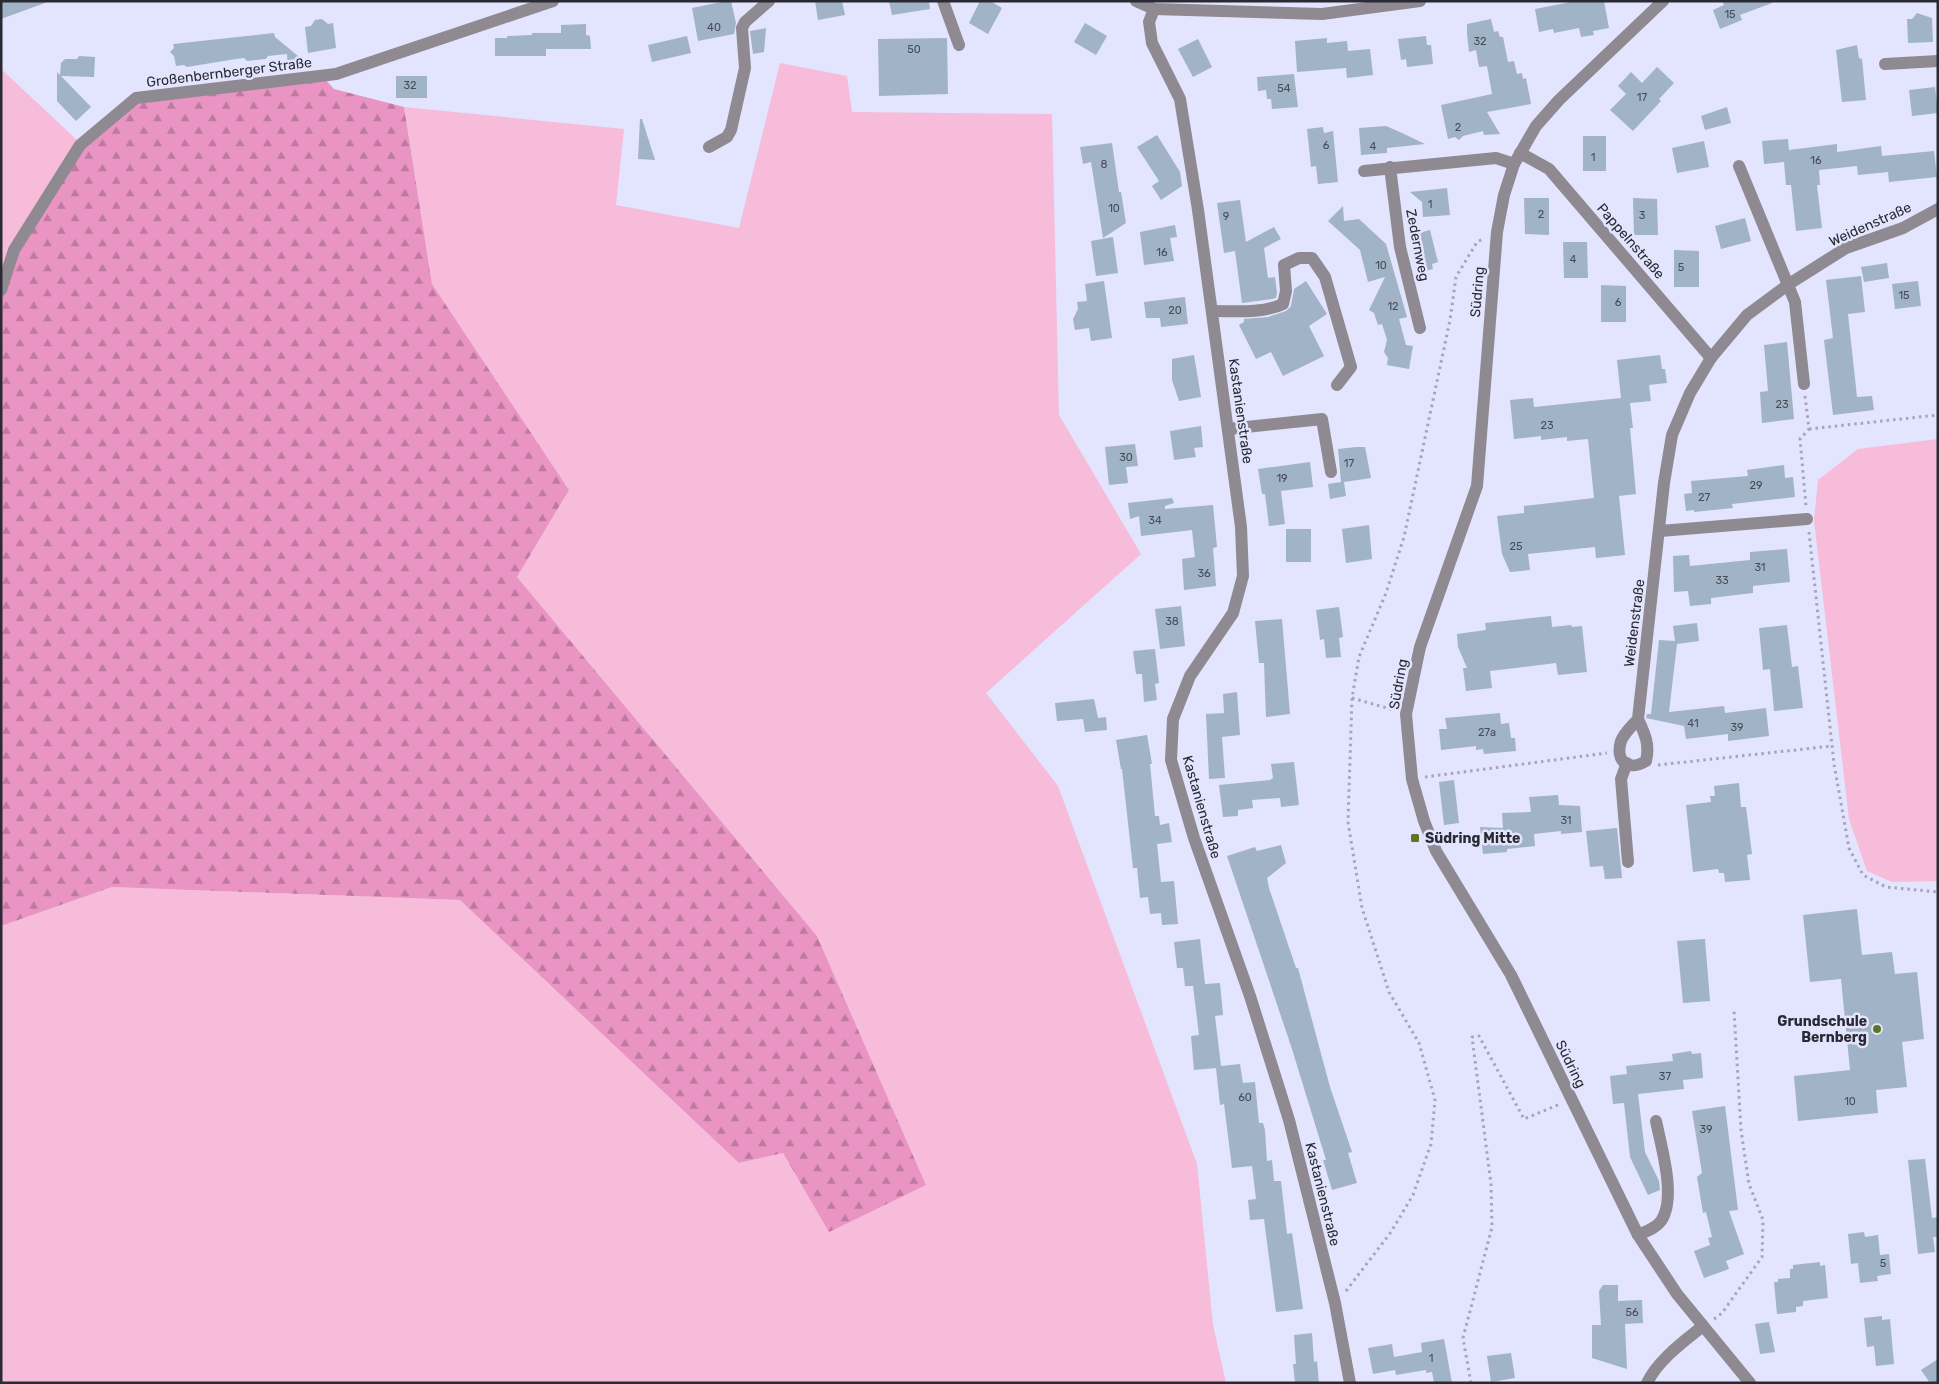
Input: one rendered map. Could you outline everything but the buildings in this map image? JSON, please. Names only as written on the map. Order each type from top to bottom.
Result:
[{"type":"street","name":"Großenbernberger Straße","points":[[1,290],[14,250],[80,145],[136,98],[336,74],[553,1]]},
{"type":"street","points":[[709,147],[727,137],[731,130],[745,68],[742,28],[769,1]]},
{"type":"street","points":[[943,1],[959,45]]},
{"type":"street","points":[[1136,1],[1154,9],[1322,14],[1420,1]]},
{"type":"street","name":"Südring","points":[[1655,4],[1559,100],[1536,126],[1517,159],[1504,195],[1497,232],[1477,486],[1420,647],[1406,714],[1412,779],[1424,821],[1436,851],[1511,975],[1638,1235],[1702,1326],[1750,1383]]},
{"type":"street","name":"Kastanienstraße","points":[[1154,9],[1149,22],[1152,43],[1180,99],[1212,311],[1241,527],[1243,576],[1233,613],[1190,676],[1173,719],[1171,760],[1194,838],[1250,996],[1290,1120],[1335,1303],[1350,1383]]},
{"type":"street","points":[[1885,64],[1938,61]]},
{"type":"street","points":[[1364,170],[1496,158],[1517,159]]},
{"type":"street","name":"Pappelnstraße","points":[[1517,159],[1548,169],[1711,358]]},
{"type":"street","points":[[1739,166],[1795,302],[1804,384]]},
{"type":"street","name":"Zedernweg","points":[[1390,167],[1400,247],[1420,328]]},
{"type":"street","name":"Weidenstraße","points":[[1646,761],[1649,749],[1646,736],[1638,719],[1664,483],[1672,435],[1690,393],[1711,358],[1747,316],[1789,284],[1846,248],[1904,228],[1938,209]]},
{"type":"street","points":[[1212,311],[1273,309],[1283,304],[1286,291],[1284,265],[1299,258],[1312,258],[1325,277],[1351,367],[1338,385]]},
{"type":"street","points":[[1228,429],[1322,419],[1331,472]]},
{"type":"street","points":[[1660,531],[1807,519]]},
{"type":"street","points":[[1638,719],[1621,739],[1619,752],[1622,760],[1631,767],[1638,766],[1646,761]]},
{"type":"street","points":[[1627,764],[1621,780],[1628,862]]},
{"type":"street","points":[[1638,1235],[1653,1228],[1662,1220],[1666,1204],[1668,1187],[1656,1121]]},
{"type":"street","points":[[1648,1383],[1652,1374],[1683,1342],[1702,1326]]},
{"type":"path","points":[[1804,384],[1809,429]]},
{"type":"path","points":[[1938,415],[1809,429],[1800,439],[1832,746],[1849,848],[1863,875],[1886,887],[1938,892]]},
{"type":"path","points":[[1352,698],[1406,714]]},
{"type":"path","points":[[1646,761],[1662,766],[1832,746]]},
{"type":"path","points":[[1412,779],[1619,752]]},
{"type":"path","points":[[1702,1326],[1722,1313],[1762,1257],[1763,1220],[1749,1184],[1741,1130],[1734,1010]]},
{"type":"path","points":[[1471,1383],[1463,1338],[1492,1227],[1491,1184],[1472,1037],[1479,1036],[1524,1119],[1571,1099]]},
{"type":"shaded area","points":[[780,63],[847,76],[852,112],[1052,114],[1059,415],[1141,554],[986,693],[1058,786],[1197,1164],[1213,1325],[1226,1383],[1,1383],[1,926],[112,887],[460,900],[739,1163],[783,1153],[829,1231],[926,1185],[817,936],[517,577],[569,490],[432,284],[404,107],[624,129],[616,205],[739,228]]},
{"type":"shaded area","points":[[1,69],[78,141],[1,279]]},
{"type":"shaded area","points":[[1938,439],[1938,881],[1892,882],[1867,871],[1849,819],[1814,521],[1818,480],[1858,449]]},
{"type":"green space","points":[[324,78],[334,89],[404,107],[432,284],[569,490],[517,577],[817,936],[926,1185],[829,1232],[783,1153],[739,1163],[460,900],[112,887],[1,926],[1,298],[16,253],[82,147],[136,102]]},
{"type":"place","name":"Südring Mitte","points":[[1415,838]]},
{"type":"place","name":"Grundschule Bernberg","points":[[1877,1029]]}]
